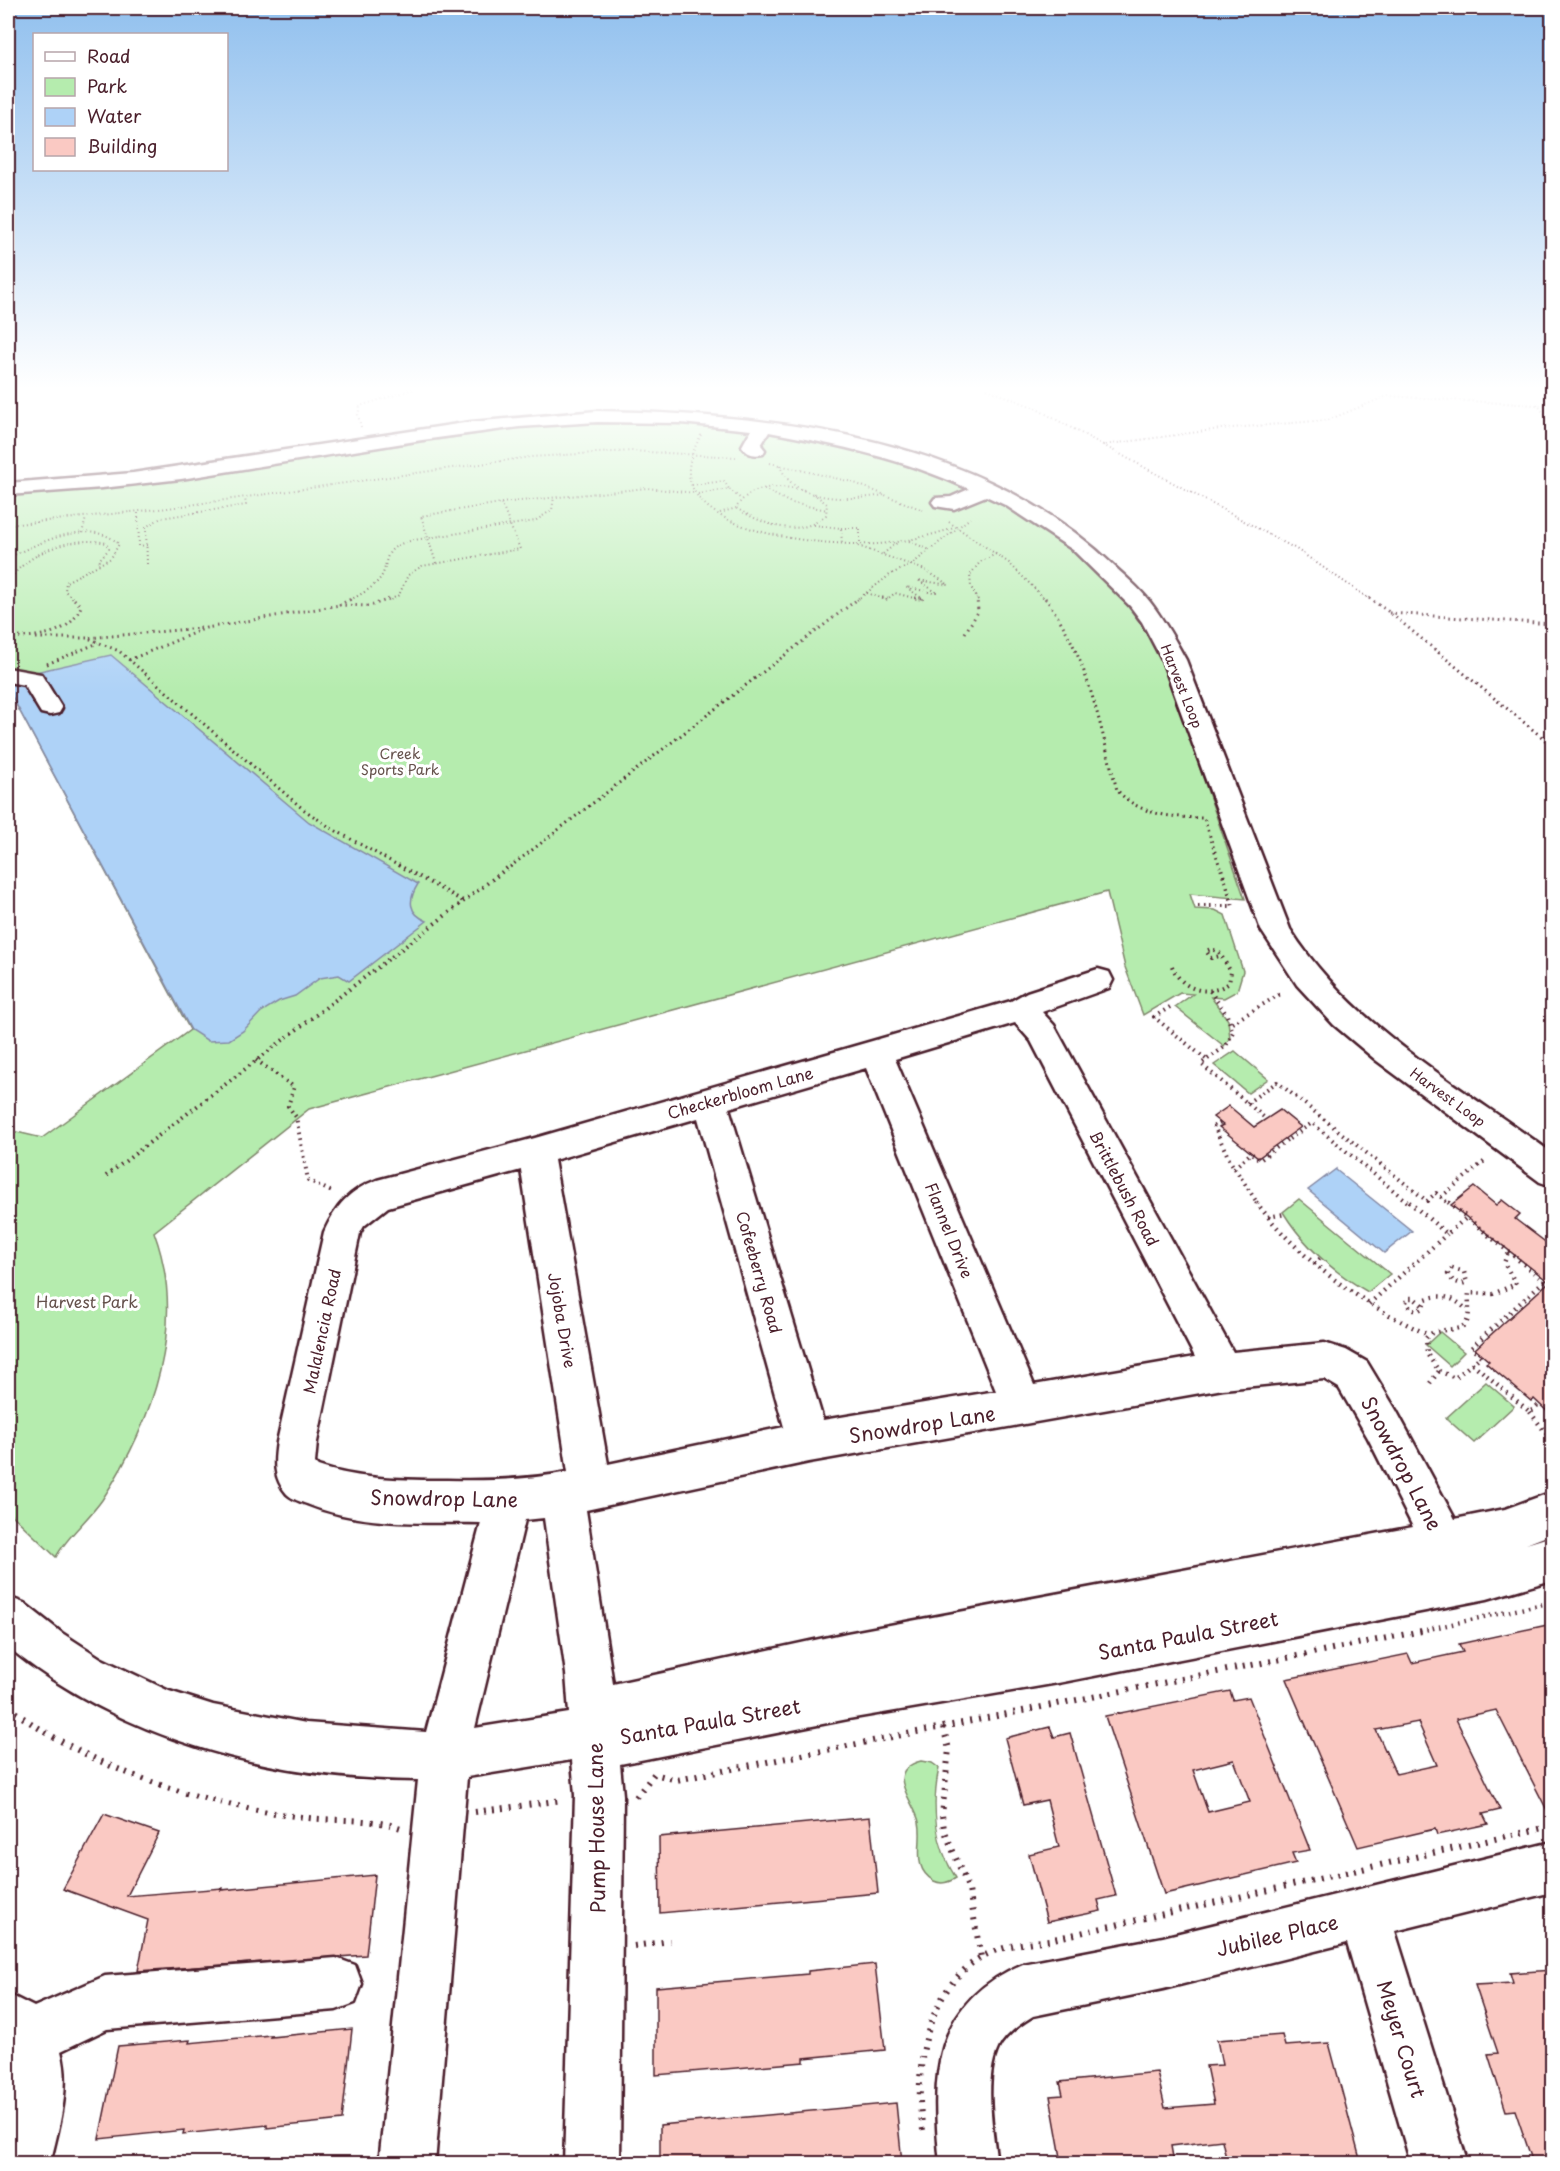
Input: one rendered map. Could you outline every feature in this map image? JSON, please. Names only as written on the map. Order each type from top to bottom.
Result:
[{"type":"street","name":"Harvest Loop","points":[[964,490],[980,502],[1035,513],[1085,548],[1120,580],[1156,625],[1174,660],[1276,930],[1299,968],[1334,1009],[1372,1040],[1552,1172]]},
{"type":"street","points":[[938,511],[954,503],[980,502]]},
{"type":"street","points":[[8,675],[33,679],[50,708]]},
{"type":"street","name":"Checkerbloom Lane","points":[[369,1200],[1021,1011],[1038,1000],[1098,980]]},
{"type":"street","name":"Brittlebush Road","points":[[1021,1011],[1042,1033],[1223,1371]]},
{"type":"street","name":"Flannel Drive","points":[[876,1052],[1023,1407]]},
{"type":"street","name":"Cofeeberry Road","points":[[710,1101],[809,1442]]},
{"type":"street","name":"Jojoba Drive","points":[[535,1152],[577,1491]]},
{"type":"street","name":"Malalencia Road","points":[[303,1481],[294,1467],[297,1442],[342,1232],[351,1215],[369,1200]]},
{"type":"street","name":"Snowdrop Lane","points":[[303,1481],[349,1496],[396,1501],[508,1502],[577,1491],[809,1442],[1223,1371],[1324,1361],[1353,1375],[1382,1424],[1444,1543]]},
{"type":"street","name":"Pump House Lane","points":[[577,1491],[599,1806],[592,2163]]},
{"type":"street","points":[[407,2163],[445,1755],[463,1675],[508,1502]]},
{"type":"street","name":"Santa Paula Street","points":[[1552,1513],[1505,1530],[1444,1543],[869,1651],[644,1700],[611,1708],[594,1732],[614,1741],[848,1696],[1058,1660],[1487,1577],[1552,1558]]},
{"type":"street","points":[[8,1619],[48,1652],[89,1679],[139,1704],[209,1728],[254,1740],[306,1748],[394,1755],[445,1755],[594,1732]]},
{"type":"street","name":"Jubilee Place","points":[[969,2163],[962,2088],[964,2070],[971,2045],[982,2022],[992,1980],[1023,1991],[1162,1962],[1364,1915],[1552,1867]]},
{"type":"street","name":"Meyer Court","points":[[1364,1915],[1440,2163]]},
{"type":"street","points":[[21,2163],[33,2118],[37,2070],[18,2029],[105,2003],[336,1984]]},
{"type":"path","points":[[8,525],[138,513],[295,490]]},
{"type":"path","points":[[436,562],[421,516],[501,503],[623,490]]},
{"type":"path","points":[[670,490],[697,493],[718,490]]},
{"type":"path","points":[[695,490],[719,513],[752,529],[789,538],[860,545],[907,541],[957,527]]},
{"type":"path","points":[[731,490],[741,499]]},
{"type":"path","points":[[736,508],[741,499],[762,490]]},
{"type":"path","points":[[767,490],[791,503],[828,510]]},
{"type":"path","points":[[805,490],[856,498],[888,494]]},
{"type":"path","points":[[876,490],[938,511],[997,554],[1032,584],[1059,617],[1071,638],[1086,678],[1117,790],[1131,805],[1153,814],[1204,818],[1233,906],[1198,906]]},
{"type":"path","points":[[1187,490],[1296,549],[1389,612],[1552,747]]},
{"type":"path","points":[[813,493],[824,501],[828,510]]},
{"type":"path","points":[[339,605],[361,595],[378,581],[386,570],[388,554],[393,549],[407,542],[535,521],[549,514],[554,507],[554,497]]},
{"type":"path","points":[[147,564],[146,527],[161,518],[246,505],[245,498]]},
{"type":"path","points":[[106,1176],[866,592],[891,574],[911,565],[957,527],[980,502]]},
{"type":"path","points":[[8,637],[87,638],[142,635],[206,628],[339,605],[370,606],[389,601],[399,595],[412,572],[423,566],[520,549],[501,503]]},
{"type":"path","points":[[193,506],[193,513]]},
{"type":"path","points":[[719,513],[736,508],[763,521],[795,529],[813,525],[823,519],[828,510]]},
{"type":"path","points":[[138,513],[139,546],[147,544]]},
{"type":"path","points":[[82,533],[86,518]]},
{"type":"path","points":[[813,525],[860,528],[860,545]]},
{"type":"path","points":[[841,528],[842,544]]},
{"type":"path","points":[[789,538],[795,529]]},
{"type":"path","points":[[8,558],[49,540],[82,533],[104,534],[117,541],[117,551],[101,563],[76,573],[65,585],[67,593],[81,606],[77,617],[58,629],[29,638]]},
{"type":"path","points":[[139,534],[146,533]]},
{"type":"path","points":[[9,581],[14,572],[28,562],[78,541],[96,540],[106,543],[109,549],[99,560],[101,563]]},
{"type":"path","points":[[907,541],[930,550]]},
{"type":"path","points":[[883,555],[898,542]]},
{"type":"path","points":[[855,545],[925,570],[949,585],[918,580],[936,592],[934,593],[906,587],[923,599],[921,600],[895,593],[886,600],[866,592]]},
{"type":"path","points":[[965,633],[975,620],[979,608],[978,600],[970,584],[970,574],[980,562],[997,554]]},
{"type":"path","points":[[1389,612],[1552,624]]},
{"type":"path","points":[[129,660],[206,628]]},
{"type":"path","points":[[87,638],[115,649],[129,660],[303,809],[331,828],[463,901]]},
{"type":"path","points":[[42,665],[99,642]]},
{"type":"path","points":[[1543,738],[1552,727]]},
{"type":"path","points":[[1172,966],[1176,976],[1186,986],[1195,990],[1210,991],[1223,988],[1230,979],[1230,969],[1220,956]]},
{"type":"path","points":[[1210,991],[1232,1023],[1234,1036],[1228,1046],[1202,1064],[1266,1119]]},
{"type":"path","points":[[1232,1023],[1282,993]]},
{"type":"path","points":[[1170,1007],[1154,1017],[1207,1060]]},
{"type":"path","points":[[256,1060],[290,1082],[294,1088],[288,1106],[296,1117],[308,1180],[369,1200]]},
{"type":"path","points":[[1246,1103],[1277,1082],[1427,1201],[1436,1194],[1441,1197],[1544,1281],[1471,1348],[1481,1356],[1455,1378],[1449,1377],[1439,1371],[1426,1355],[1425,1344],[1429,1335],[1442,1328],[1462,1328],[1468,1321],[1467,1297],[1469,1293],[1493,1294],[1516,1284],[1514,1275],[1504,1266],[1503,1261],[1508,1252]]},
{"type":"path","points":[[1220,1123],[1214,1126],[1234,1167],[1286,1239],[1338,1285],[1402,1324],[1429,1335]]},
{"type":"path","points":[[1234,1167],[1251,1153],[1260,1161],[1312,1124],[1447,1234]]},
{"type":"path","points":[[1441,1197],[1486,1160]]},
{"type":"path","points":[[1268,1217],[1285,1214]]},
{"type":"path","points":[[1369,1305],[1466,1218]]},
{"type":"path","points":[[1314,1264],[1321,1258]]},
{"type":"path","points":[[1465,1283],[1468,1280],[1464,1272],[1455,1268],[1448,1271],[1453,1281],[1465,1283],[1473,1292]]},
{"type":"path","points":[[1422,1305],[1426,1299],[1439,1295],[1455,1300],[1467,1311]]},
{"type":"path","points":[[1472,1363],[1530,1412],[1552,1441]]},
{"type":"path","points":[[1430,1383],[1439,1371]]},
{"type":"path","points":[[1530,1412],[1538,1405]]},
{"type":"path","points":[[636,1797],[654,1774],[677,1780],[1484,1618],[1552,1602]]},
{"type":"path","points":[[8,1707],[54,1739],[110,1766],[167,1788],[261,1811],[304,1818],[387,1822],[401,1828]]},
{"type":"path","points":[[943,1727],[949,1749],[942,1815],[944,1829],[969,1890],[992,1980]]},
{"type":"path","points":[[633,1946],[670,1941]]},
{"type":"green space","name":"Creek Sports Park","points":[[60,490],[972,490],[1010,508],[1071,549],[1122,600],[1163,662],[1245,899],[1190,894],[1195,909],[1215,910],[1225,915],[1243,971],[1237,991],[1224,998],[1211,997],[1228,1020],[1230,1038],[1224,1046],[1175,1007],[1193,994],[1180,993],[1143,1015],[1125,967],[1107,892],[309,1109],[154,1232],[164,1267],[167,1302],[166,1337],[160,1371],[150,1405],[120,1470],[102,1500],[56,1557],[8,1511],[8,1130],[42,1138],[190,1030],[8,689],[8,495]]},
{"type":"green space","points":[[1235,1051],[1268,1079],[1248,1093],[1214,1065]]},
{"type":"green space","points":[[1299,1199],[1390,1274],[1368,1292],[1331,1267],[1300,1236],[1283,1212]]},
{"type":"green space","points":[[1440,1332],[1464,1352],[1450,1366],[1426,1345]]},
{"type":"green space","points":[[1486,1382],[1514,1406],[1474,1443],[1446,1418]]},
{"type":"green space","points":[[921,1761],[932,1763],[939,1768],[935,1811],[939,1839],[956,1878],[940,1883],[934,1881],[922,1869],[919,1854],[919,1822],[902,1779],[904,1772],[910,1766]]},
{"type":"water","points":[[111,655],[309,822],[418,884],[411,901],[412,906],[416,914],[427,921],[349,981],[339,975],[320,978],[295,996],[279,1001],[261,1012],[243,1031],[229,1040],[208,1041],[191,1030],[8,689],[8,685],[31,673]]},
{"type":"water","points":[[1336,1169],[1412,1231],[1384,1253],[1308,1190]]},
{"type":"building","points":[[1229,1106],[1254,1127],[1280,1110],[1301,1127],[1258,1158],[1219,1127],[1223,1125],[1213,1117]]},
{"type":"building","points":[[1474,1187],[1496,1205],[1502,1200],[1520,1214],[1515,1219],[1552,1247],[1552,1416],[1534,1399],[1531,1401],[1486,1363],[1489,1361],[1475,1349],[1549,1282],[1451,1205]]},
{"type":"building","points":[[1552,1624],[1552,1820],[1496,1710],[1456,1719],[1500,1810],[1483,1814],[1488,1824],[1437,1835],[1435,1829],[1358,1847],[1286,1679],[1408,1654],[1412,1663],[1463,1652],[1459,1644]],"holes":[[[1418,1722],[1437,1765],[1396,1774],[1376,1730]]]},
{"type":"building","points":[[1230,1691],[1233,1700],[1249,1697],[1310,1850],[1292,1853],[1296,1863],[1164,1894],[1105,1716]],"holes":[[[1234,1760],[1250,1802],[1208,1812],[1193,1770]]]},
{"type":"building","points":[[1050,1727],[1054,1737],[1070,1733],[1116,1896],[1098,1900],[1101,1911],[1047,1922],[1029,1854],[1059,1847],[1047,1800],[1023,1805],[1005,1738]]},
{"type":"building","points":[[104,1814],[159,1833],[127,1896],[222,1888],[221,1890],[375,1875],[366,1955],[138,1971],[148,1920],[63,1889]]},
{"type":"building","points":[[870,1817],[878,1893],[660,1913],[659,1837]]},
{"type":"building","points":[[875,1964],[885,2050],[804,2058],[804,2062],[656,2075],[656,1987],[808,1974],[808,1971]]},
{"type":"building","points":[[1552,1970],[1552,2163],[1533,2163],[1515,2110],[1506,2111],[1488,2054],[1498,2053],[1475,1985],[1513,1983],[1510,1973]]},
{"type":"building","points":[[352,2029],[342,2120],[183,2134],[184,2130],[99,2139],[118,2046],[190,2040],[189,2043]]},
{"type":"building","points":[[1282,2035],[1285,2046],[1329,2043],[1361,2163],[1227,2163],[1222,2140],[1171,2146],[1174,2163],[1062,2163],[1050,2096],[1063,2095],[1060,2082],[1157,2072],[1165,2108],[1214,2104],[1206,2066],[1222,2065],[1217,2040]]},
{"type":"building","points":[[896,2103],[902,2163],[660,2163],[660,2125]]},
{"type":"park label","name":"Harvest Park","points":[[87,1301]]}]
